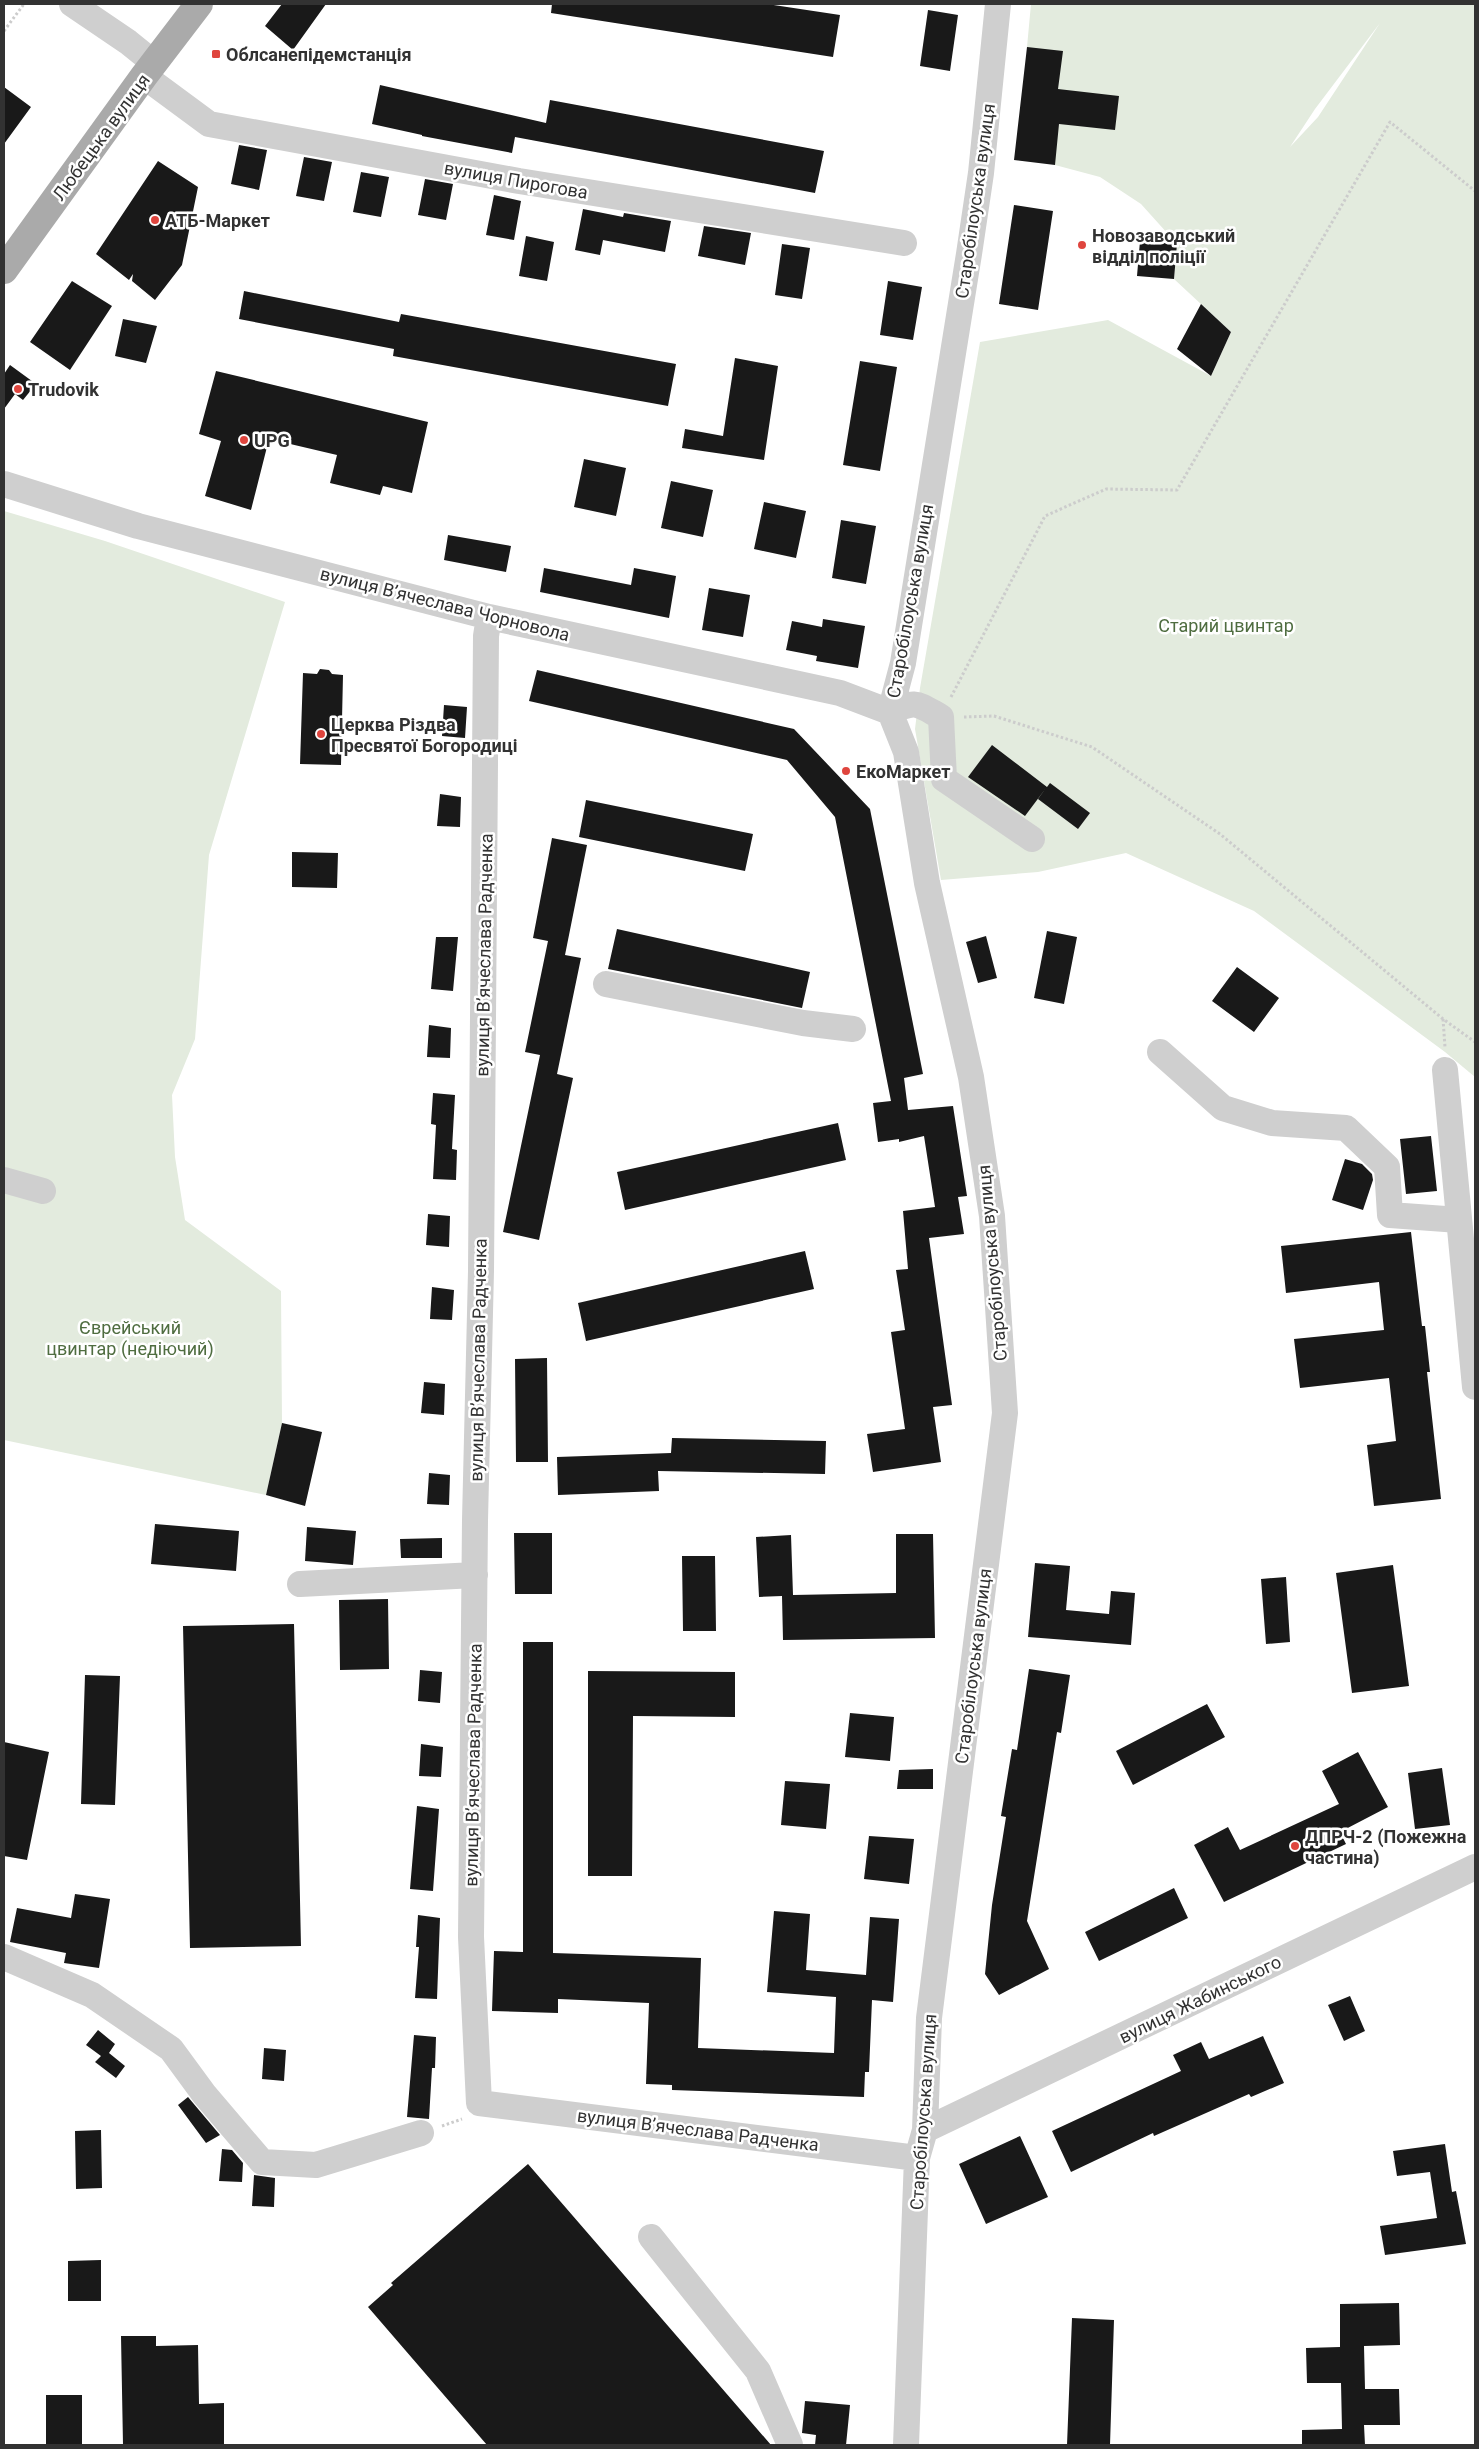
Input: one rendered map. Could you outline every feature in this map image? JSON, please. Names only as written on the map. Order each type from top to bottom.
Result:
[{"type":"main road","name":"Любецька вулиця","points":[[4,270],[198,4]]},
{"type":"street","name":"вулиця Пирогова","points":[[72,4],[128,42],[149,70],[209,124],[519,181],[904,243]]},
{"type":"street","name":"Старобілоуська вулиця","points":[[906,2445],[917,2158],[925,2130],[929,2018],[1005,1413],[992,1216],[971,1077],[927,883],[906,752],[890,712],[903,663],[969,254],[981,173],[998,4]]},
{"type":"street","name":"вулиця Вʼячеслава Чорновола","points":[[4,484],[138,526],[489,617],[840,693],[890,712]]},
{"type":"street","name":"вулиця Вʼячеслава Радченка","points":[[489,617],[486,636],[481,1251],[471,1937],[479,2103],[917,2158]]},
{"type":"street","points":[[890,712],[910,703],[919,705],[941,717],[944,779],[1032,838]]},
{"type":"street","points":[[606,984],[803,1023],[853,1029]]},
{"type":"street","points":[[1160,1052],[1223,1108],[1272,1123],[1346,1128],[1387,1167],[1390,1215],[1459,1220]]},
{"type":"street","points":[[1444,1070],[1475,1387]]},
{"type":"street","points":[[4,1180],[43,1191]]},
{"type":"street","points":[[300,1584],[475,1575]]},
{"type":"street","name":"вулиця Жабинського","points":[[925,2130],[1475,1867]]},
{"type":"street","points":[[4,1957],[92,1995],[171,2049],[204,2094],[262,2162],[316,2165],[421,2133]]},
{"type":"street","points":[[651,2237],[758,2371],[790,2445]]},
{"type":"path","points":[[4,31],[24,4]]},
{"type":"path","points":[[1475,191],[1390,122],[1177,490],[1106,489],[1045,516],[941,717],[994,716],[1092,747],[1220,834],[1475,1042]]},
{"type":"path","points":[[1444,1018],[1444,1070]]},
{"type":"path","points":[[421,2133],[462,2119],[479,2103]]},
{"type":"green space","name":"Старий цвинтар","points":[[1031,4],[1475,4],[1475,1077],[1445,1052],[1254,911],[1126,853],[1038,872],[941,880],[915,729],[920,688],[980,342],[1108,320],[1211,376],[1231,332],[1174,279],[1177,244],[1141,204],[1100,177],[1055,165],[1027,47]],"holes":[[[1380,23],[1318,117],[1290,147],[1315,109]]]},
{"type":"green space","name":"Єврейський цвинтар (недіючий)","points":[[4,511],[105,541],[285,602],[209,855],[195,1039],[172,1095],[175,1157],[185,1220],[281,1291],[282,1423],[266,1495],[4,1440]]},
{"type":"building","points":[[282,4],[326,4],[293,50],[265,26]]},
{"type":"building","points":[[552,4],[767,4],[840,15],[833,57],[551,13]]},
{"type":"building","points":[[928,10],[958,15],[950,71],[920,66]]},
{"type":"building","points":[[1027,47],[1063,51],[1058,89],[1119,96],[1115,130],[1059,124],[1055,165],[1014,160]]},
{"type":"building","points":[[380,85],[546,123],[550,100],[824,151],[815,193],[515,137],[512,153],[422,136],[372,124]]},
{"type":"building","points":[[4,87],[31,107],[4,144]]},
{"type":"building","points":[[239,145],[267,150],[259,190],[231,184]]},
{"type":"building","points":[[304,157],[332,162],[324,201],[296,196]]},
{"type":"building","name":"АТБ-Маркет","points":[[158,161],[198,187],[182,265],[155,300],[132,281],[133,274],[129,280],[96,254]]},
{"type":"building","points":[[361,172],[389,177],[381,217],[353,212]]},
{"type":"building","points":[[425,179],[453,184],[446,220],[418,215]]},
{"type":"building","points":[[494,195],[521,201],[514,240],[486,235]]},
{"type":"building","points":[[1014,205],[1053,211],[1038,310],[999,304]]},
{"type":"building","points":[[583,209],[623,217],[624,213],[671,221],[665,252],[603,240],[600,255],[575,250]]},
{"type":"building","points":[[704,226],[751,233],[745,265],[698,256]]},
{"type":"building","points":[[526,236],[554,242],[547,281],[519,276]]},
{"type":"building","points":[[1140,241],[1177,244],[1174,279],[1137,276]]},
{"type":"building","points":[[782,244],[810,248],[802,299],[775,295]]},
{"type":"building","points":[[72,281],[112,306],[70,370],[30,342]]},
{"type":"building","points":[[888,281],[922,287],[913,340],[880,335]]},
{"type":"building","points":[[244,291],[399,322],[401,314],[676,364],[668,406],[393,356],[394,349],[239,319]]},
{"type":"building","points":[[1201,304],[1231,332],[1211,376],[1177,349]]},
{"type":"building","points":[[123,319],[157,326],[146,363],[115,356]]},
{"type":"building","points":[[735,358],[778,366],[764,460],[682,448],[685,429],[723,436]]},
{"type":"building","points":[[860,361],[897,367],[880,471],[843,465]]},
{"type":"building","name":"Trudovik","points":[[10,365],[36,384],[23,400],[15,394],[4,409],[4,374]]},
{"type":"building","points":[[216,371],[428,422],[412,493],[383,486],[380,495],[330,483],[337,455],[269,439],[251,510],[205,496],[221,441],[199,434]]},
{"type":"building","points":[[584,459],[626,468],[616,516],[574,507]]},
{"type":"building","points":[[671,481],[713,490],[703,537],[661,528]]},
{"type":"building","points":[[764,502],[806,511],[796,558],[754,549]]},
{"type":"building","points":[[841,520],[876,526],[866,584],[832,578]]},
{"type":"building","points":[[448,535],[511,546],[506,572],[444,560]]},
{"type":"building","points":[[544,568],[631,585],[634,568],[676,576],[669,618],[540,592]]},
{"type":"building","points":[[709,588],[750,595],[743,637],[702,630]]},
{"type":"building","points":[[823,619],[865,626],[858,668],[816,661],[817,656],[786,650],[792,621],[822,627]]},
{"type":"building","name":"Церква Різдва Пресвятої Богородиці","points":[[320,669],[329,670],[332,674],[343,675],[341,765],[300,764],[303,673],[317,674]]},
{"type":"building","points":[[537,670],[794,729],[870,809],[923,1074],[904,1078],[908,1110],[953,1106],[967,1196],[958,1197],[964,1234],[929,1238],[952,1405],[933,1407],[941,1462],[873,1472],[867,1434],[905,1429],[891,1332],[905,1330],[896,1270],[908,1269],[903,1211],[935,1207],[924,1136],[899,1142],[899,1139],[878,1142],[873,1103],[891,1101],[835,817],[787,760],[529,701]]},
{"type":"building","points":[[444,705],[467,707],[465,738],[442,736]]},
{"type":"building","points":[[992,745],[1047,787],[1050,783],[1090,813],[1078,829],[1038,799],[1046,788],[1025,816],[968,777]]},
{"type":"building","points":[[440,794],[461,797],[460,827],[437,826]]},
{"type":"building","points":[[586,800],[753,834],[745,871],[579,837]]},
{"type":"building","points":[[552,838],[587,845],[565,955],[581,958],[557,1074],[573,1078],[539,1240],[503,1232],[540,1055],[525,1052],[548,941],[533,938]]},
{"type":"building","points":[[292,852],[338,853],[337,888],[292,887]]},
{"type":"building","points":[[617,929],[810,972],[802,1008],[608,969]]},
{"type":"building","points":[[1047,931],[1077,937],[1064,1004],[1034,998]]},
{"type":"building","points":[[986,936],[997,978],[978,983],[966,942]]},
{"type":"building","points":[[436,937],[458,937],[453,991],[431,989]]},
{"type":"building","points":[[1237,967],[1279,998],[1254,1032],[1212,1001]]},
{"type":"building","points":[[429,1025],[451,1028],[450,1058],[427,1057]]},
{"type":"building","points":[[433,1093],[455,1095],[452,1149],[457,1150],[456,1180],[433,1179],[436,1125],[431,1124]]},
{"type":"building","points":[[838,1123],[846,1160],[625,1210],[617,1172]]},
{"type":"building","points":[[1431,1136],[1437,1191],[1406,1194],[1400,1139]]},
{"type":"building","points":[[1345,1159],[1362,1164],[1372,1174],[1373,1180],[1363,1210],[1332,1200]]},
{"type":"building","points":[[428,1214],[450,1216],[449,1247],[426,1245]]},
{"type":"building","points":[[1411,1232],[1422,1326],[1425,1326],[1430,1372],[1427,1372],[1441,1499],[1374,1506],[1367,1445],[1396,1441],[1389,1378],[1300,1388],[1294,1339],[1384,1330],[1379,1282],[1286,1293],[1281,1246]]},
{"type":"building","points":[[805,1251],[814,1289],[586,1341],[578,1303]]},
{"type":"building","points":[[432,1287],[454,1290],[452,1320],[430,1319]]},
{"type":"building","points":[[547,1358],[548,1462],[516,1462],[515,1359]]},
{"type":"building","points":[[424,1382],[445,1384],[444,1415],[421,1413]]},
{"type":"building","points":[[282,1423],[322,1432],[305,1506],[266,1495]]},
{"type":"building","points":[[672,1438],[826,1441],[825,1474],[658,1471],[659,1491],[558,1495],[557,1457],[671,1453]]},
{"type":"building","points":[[429,1473],[450,1475],[449,1505],[427,1504]]},
{"type":"building","points":[[155,1524],[239,1531],[236,1571],[151,1564]]},
{"type":"building","points":[[307,1527],[356,1531],[353,1565],[305,1561]]},
{"type":"building","points":[[514,1533],[552,1533],[552,1594],[515,1594]]},
{"type":"building","points":[[896,1534],[933,1534],[935,1638],[783,1640],[782,1596],[759,1597],[756,1537],[791,1535],[793,1595],[896,1593]]},
{"type":"building","points":[[442,1538],[442,1558],[401,1558],[400,1539]]},
{"type":"building","points":[[682,1556],[715,1556],[716,1631],[683,1631]]},
{"type":"building","points":[[1035,1563],[1070,1566],[1066,1610],[1109,1614],[1111,1591],[1135,1593],[1131,1645],[1028,1637]]},
{"type":"building","points":[[1393,1565],[1409,1686],[1352,1693],[1336,1573]]},
{"type":"building","points":[[1286,1577],[1290,1642],[1266,1644],[1261,1579]]},
{"type":"building","points":[[388,1599],[389,1669],[340,1670],[339,1600]]},
{"type":"building","points":[[294,1624],[301,1946],[190,1948],[183,1626]]},
{"type":"building","points":[[523,1642],[553,1642],[553,1953],[701,1958],[698,2048],[834,2053],[836,1997],[767,1992],[774,1911],[810,1914],[806,1970],[866,1975],[870,1917],[899,1919],[893,2002],[872,2000],[869,2072],[865,2072],[864,2097],[672,2090],[672,2085],[646,2084],[649,2003],[558,1999],[558,2013],[492,2011],[494,1951],[523,1952]]},
{"type":"building","points":[[1029,1669],[1070,1675],[1061,1733],[1057,1732],[1027,1921],[1049,1969],[999,1995],[985,1974],[992,1905],[1006,1817],[1001,1816],[1012,1749],[1017,1750]]},
{"type":"building","points":[[420,1670],[442,1672],[440,1703],[418,1701]]},
{"type":"building","points":[[588,1671],[735,1672],[735,1717],[633,1716],[632,1876],[588,1876]]},
{"type":"building","points":[[85,1675],[120,1676],[115,1805],[81,1804]]},
{"type":"building","points":[[1207,1704],[1225,1737],[1133,1785],[1116,1751]]},
{"type":"building","points":[[850,1713],[894,1717],[890,1761],[845,1757]]},
{"type":"building","points":[[4,1742],[49,1752],[27,1860],[4,1856]]},
{"type":"building","points":[[421,1744],[443,1747],[441,1777],[419,1776]]},
{"type":"building","points":[[1358,1752],[1388,1807],[1340,1832],[1346,1844],[1224,1902],[1194,1845],[1228,1827],[1240,1850],[1339,1804],[1322,1771]]},
{"type":"building","points":[[1442,1768],[1450,1825],[1415,1829],[1408,1773]]},
{"type":"building","points":[[933,1769],[933,1789],[897,1789],[899,1770]]},
{"type":"building","points":[[785,1781],[830,1784],[826,1829],[781,1825]]},
{"type":"building","points":[[417,1806],[439,1809],[433,1891],[410,1889]]},
{"type":"building","points":[[869,1836],[914,1839],[909,1884],[864,1879]]},
{"type":"building","points":[[1174,1888],[1188,1918],[1099,1961],[1085,1932]]},
{"type":"building","points":[[75,1894],[110,1899],[99,1968],[64,1963],[66,1953],[10,1942],[17,1908],[71,1918]]},
{"type":"building","points":[[418,1915],[440,1918],[437,1999],[415,1998],[419,1947],[416,1947]]},
{"type":"building","points":[[1350,1996],[1365,2031],[1344,2041],[1328,2005]]},
{"type":"building","points":[[98,2030],[115,2044],[109,2053],[125,2066],[116,2078],[95,2062],[101,2056],[86,2045]]},
{"type":"building","points":[[414,2035],[436,2037],[435,2068],[432,2068],[429,2119],[407,2117]]},
{"type":"building","points":[[1263,2036],[1284,2083],[1251,2097],[1249,2094],[1154,2136],[1153,2133],[1071,2172],[1052,2131],[1181,2071],[1173,2055],[1201,2042],[1209,2059]]},
{"type":"building","points":[[264,2048],[286,2050],[284,2081],[262,2079]]},
{"type":"building","points":[[188,2097],[220,2135],[206,2143],[178,2105]]},
{"type":"building","points":[[101,2130],[102,2188],[76,2189],[75,2131]]},
{"type":"building","points":[[1020,2136],[1048,2197],[986,2224],[959,2164]]},
{"type":"building","points":[[1445,2144],[1452,2192],[1456,2191],[1466,2244],[1385,2255],[1380,2226],[1437,2218],[1430,2172],[1397,2176],[1393,2151]]},
{"type":"building","points":[[222,2149],[232,2150],[243,2163],[242,2182],[219,2181]]},
{"type":"building","points":[[528,2164],[771,2445],[487,2445],[368,2307],[393,2285],[391,2283]]},
{"type":"building","points":[[254,2175],[275,2178],[274,2207],[252,2206]]},
{"type":"building","points":[[101,2260],[101,2301],[68,2301],[68,2261]]},
{"type":"building","points":[[1399,2303],[1400,2345],[1364,2346],[1365,2389],[1399,2389],[1400,2425],[1364,2425],[1365,2445],[1302,2445],[1302,2430],[1342,2429],[1341,2383],[1307,2383],[1306,2348],[1340,2347],[1340,2304]]},
{"type":"building","points":[[1072,2318],[1114,2320],[1110,2445],[1067,2445]]},
{"type":"building","points":[[121,2336],[156,2336],[156,2346],[198,2345],[199,2404],[224,2403],[224,2445],[123,2445]]},
{"type":"building","points":[[46,2395],[82,2395],[82,2445],[46,2445]]},
{"type":"building","points":[[805,2401],[850,2405],[846,2445],[815,2445],[816,2435],[802,2433]]},
{"type":"place","name":"Облсанепідемстанція","points":[[216,54]]},
{"type":"place","name":"АТБ-Маркет","points":[[155,220]]},
{"type":"place","name":"Новозаводський відділ поліції","points":[[1082,245]]},
{"type":"place","name":"Trudovik","points":[[18,389]]},
{"type":"place","name":"UPG","points":[[244,440]]},
{"type":"place","name":"Церква Різдва Пресвятої Богородиці","points":[[321,734]]},
{"type":"place","name":"ЕкоМаркет","points":[[846,771]]},
{"type":"place","name":"ДПРЧ-2 (Пожежна частина)","points":[[1295,1846]]}]
